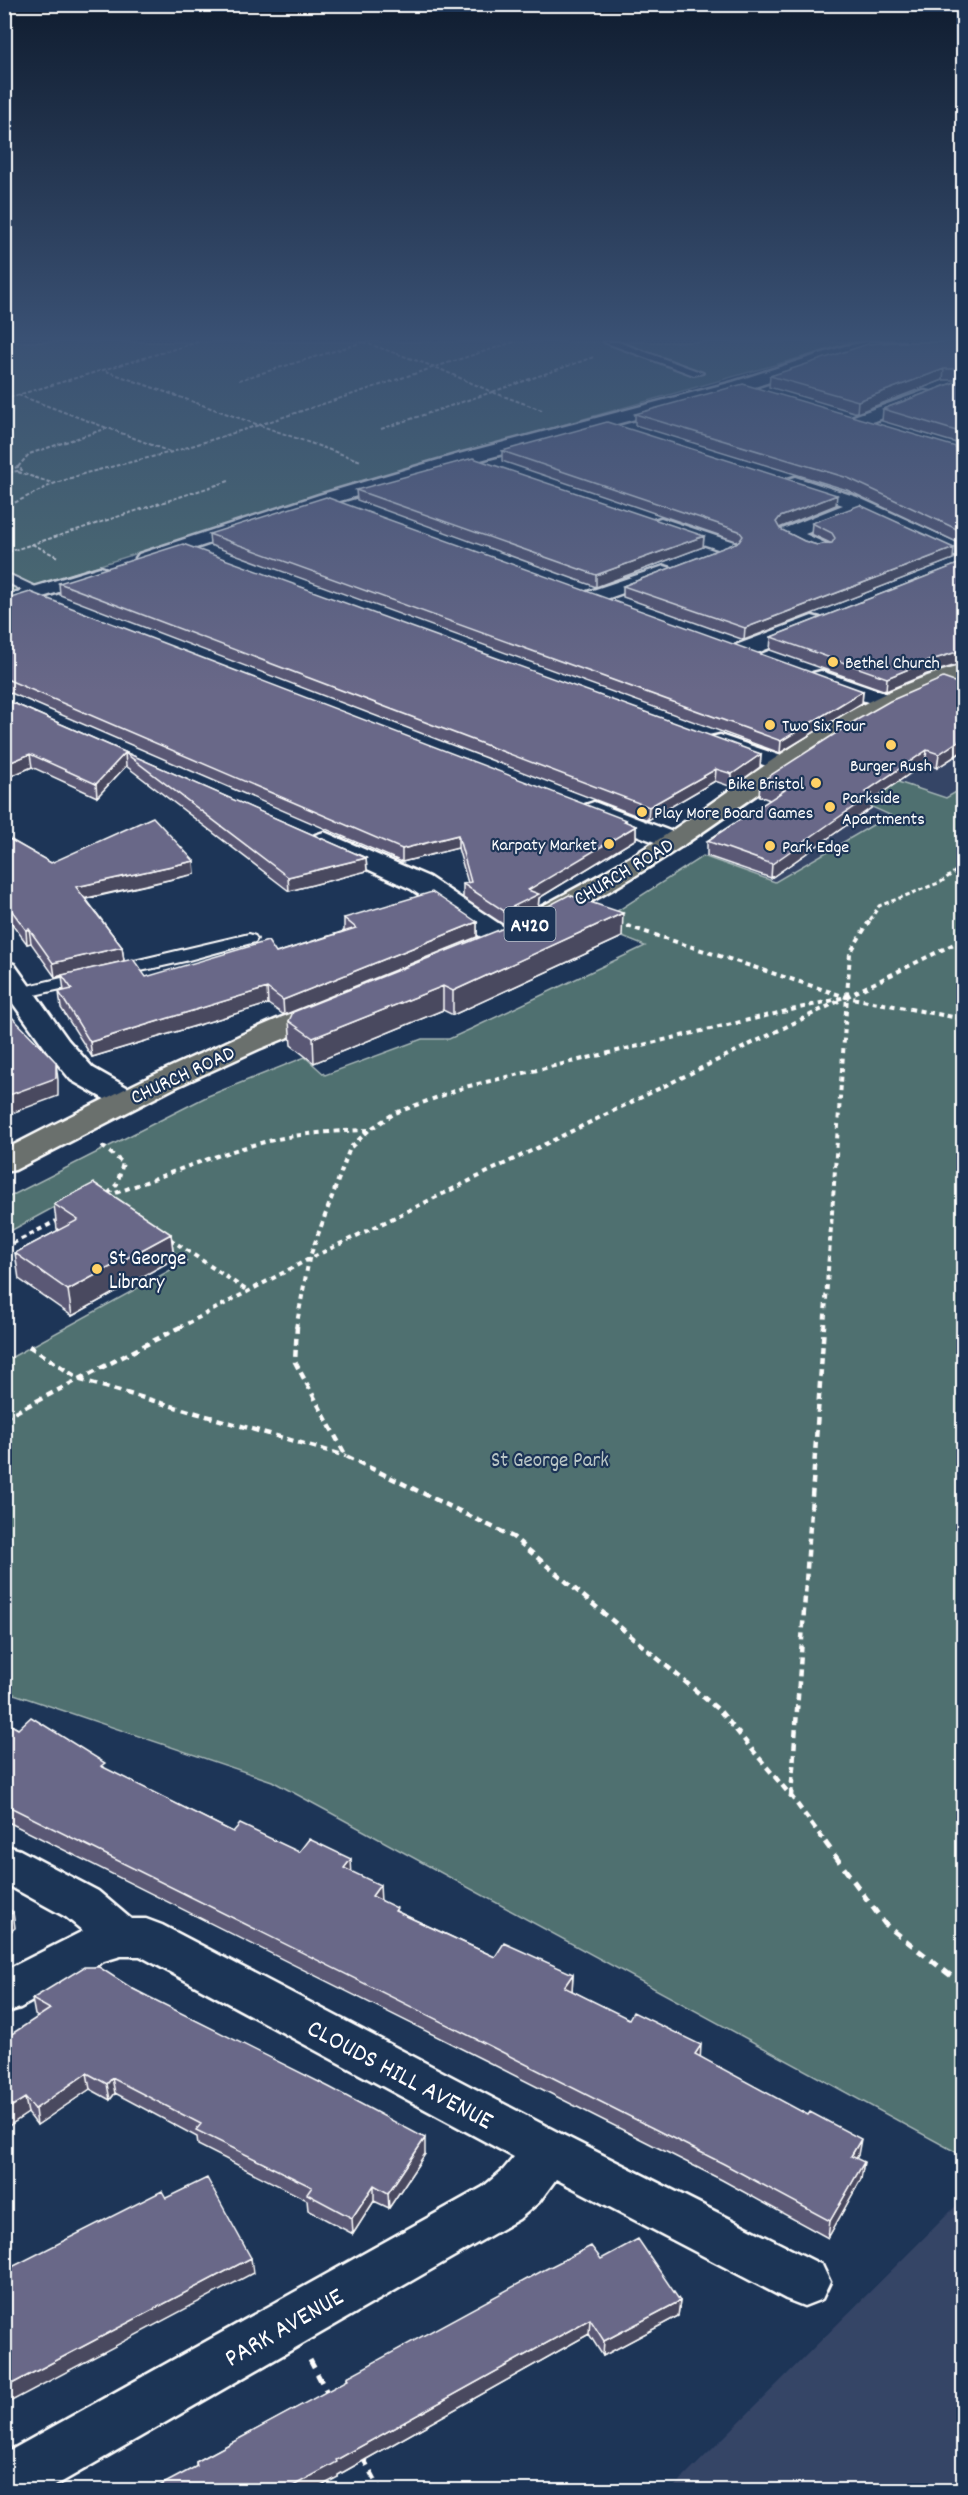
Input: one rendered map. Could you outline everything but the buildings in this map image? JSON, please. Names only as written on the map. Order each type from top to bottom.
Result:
[{"type":"main road","name":"CHURCH ROAD","points":[[474,952],[503,939],[606,882],[674,841],[784,765],[885,701],[951,681]]},
{"type":"main road","name":"CHURCH ROAD","points":[[4,1163],[126,1099],[253,1041],[357,999]]},
{"type":"street","points":[[4,603],[326,499],[465,458]]},
{"type":"street","points":[[467,458],[499,469]]},
{"type":"street","points":[[782,479],[861,506],[960,562]]},
{"type":"street","points":[[326,499],[360,511]]},
{"type":"street","points":[[822,549],[787,534],[861,506]]},
{"type":"street","points":[[595,597],[730,547],[642,518]]},
{"type":"street","points":[[186,546],[219,558]]},
{"type":"street","points":[[573,588],[627,608]]},
{"type":"street","points":[[35,594],[65,607]]},
{"type":"street","points":[[777,662],[734,647],[832,615]]},
{"type":"street","points":[[798,670],[885,701]]},
{"type":"street","points":[[695,733],[784,765]]},
{"type":"street","points":[[574,802],[674,841]]},
{"type":"street","points":[[298,828],[420,883],[503,939]]},
{"type":"street","points":[[12,986],[82,1074],[126,1099]]},
{"type":"street","points":[[4,1862],[82,1904],[121,1937]]},
{"type":"street","points":[[4,1994],[88,1948],[121,1937]]},
{"type":"street","name":"CLOUDS HILL AVENUE","points":[[121,1937],[146,1938],[548,2151],[804,2282]]},
{"type":"street","name":"PARK AVENUE","points":[[4,2485],[501,2203],[521,2186],[548,2151]]},
{"type":"lane","points":[[4,576],[35,594]]},
{"type":"lane","points":[[12,986],[184,956],[249,939]]},
{"type":"path","points":[[9,469],[18,467],[25,458]]},
{"type":"path","points":[[4,508],[53,484],[86,473],[146,458]]},
{"type":"path","points":[[355,458],[365,462]]},
{"type":"path","points":[[4,467],[12,472]]},
{"type":"path","points":[[18,467],[22,469],[18,472]]},
{"type":"path","points":[[4,475],[18,472],[53,484]]},
{"type":"path","points":[[4,553],[229,481]]},
{"type":"path","points":[[791,1796],[850,954],[879,906],[941,882],[963,865]]},
{"type":"path","points":[[613,921],[846,997],[963,1019]]},
{"type":"path","points":[[4,1418],[81,1380],[246,1290],[963,939]]},
{"type":"path","points":[[346,1456],[295,1362],[297,1315],[309,1259],[350,1148],[369,1130],[395,1113],[465,1087],[846,997]]},
{"type":"path","points":[[72,1127],[123,1163],[117,1184],[107,1196]]},
{"type":"path","points":[[96,1201],[230,1152],[274,1140],[320,1132],[369,1130]]},
{"type":"path","points":[[107,1196],[116,1202]]},
{"type":"path","points":[[4,1248],[65,1217]]},
{"type":"path","points":[[162,1234],[246,1290]]},
{"type":"path","points":[[29,1346],[81,1380],[346,1456],[513,1537],[720,1711],[791,1796],[885,1924],[963,1986]]},
{"type":"path","points":[[289,2322],[335,2406]]},
{"type":"path","points":[[358,2448],[381,2490]]},
{"type":"shaded area","points":[[963,691],[963,788],[946,798],[863,803],[890,814],[775,882],[703,856],[804,788]]},
{"type":"shaded area","points":[[963,2199],[963,2490],[671,2490]]},
{"type":"green space","points":[[5,458],[444,458],[389,474],[5,595]]},
{"type":"green space","name":"St George Park","points":[[898,782],[946,798],[963,788],[963,2156],[272,1781],[5,1691],[4,1429],[9,1426],[5,1420],[5,1361],[187,1261],[84,1191],[5,1234],[5,1199],[208,1096],[305,1057],[325,1075],[422,1039],[449,1039],[471,1029],[645,946],[600,928],[614,913],[703,856],[775,882],[890,815],[863,803]]},
{"type":"place","name":"Bethel Church","points":[[833,662]]},
{"type":"place","name":"Two Six Four","points":[[770,725]]},
{"type":"place","name":"Burger Rush","points":[[891,745]]},
{"type":"place","name":"Bike Bristol","points":[[816,783]]},
{"type":"place","name":"Parkside Apartments","points":[[830,807]]},
{"type":"place","name":"Play More Board Games","points":[[642,812]]},
{"type":"place","name":"Karpaty Market","points":[[609,844]]},
{"type":"place","name":"Park Edge","points":[[770,846]]},
{"type":"place","name":"St George Library","points":[[97,1269]]}]
